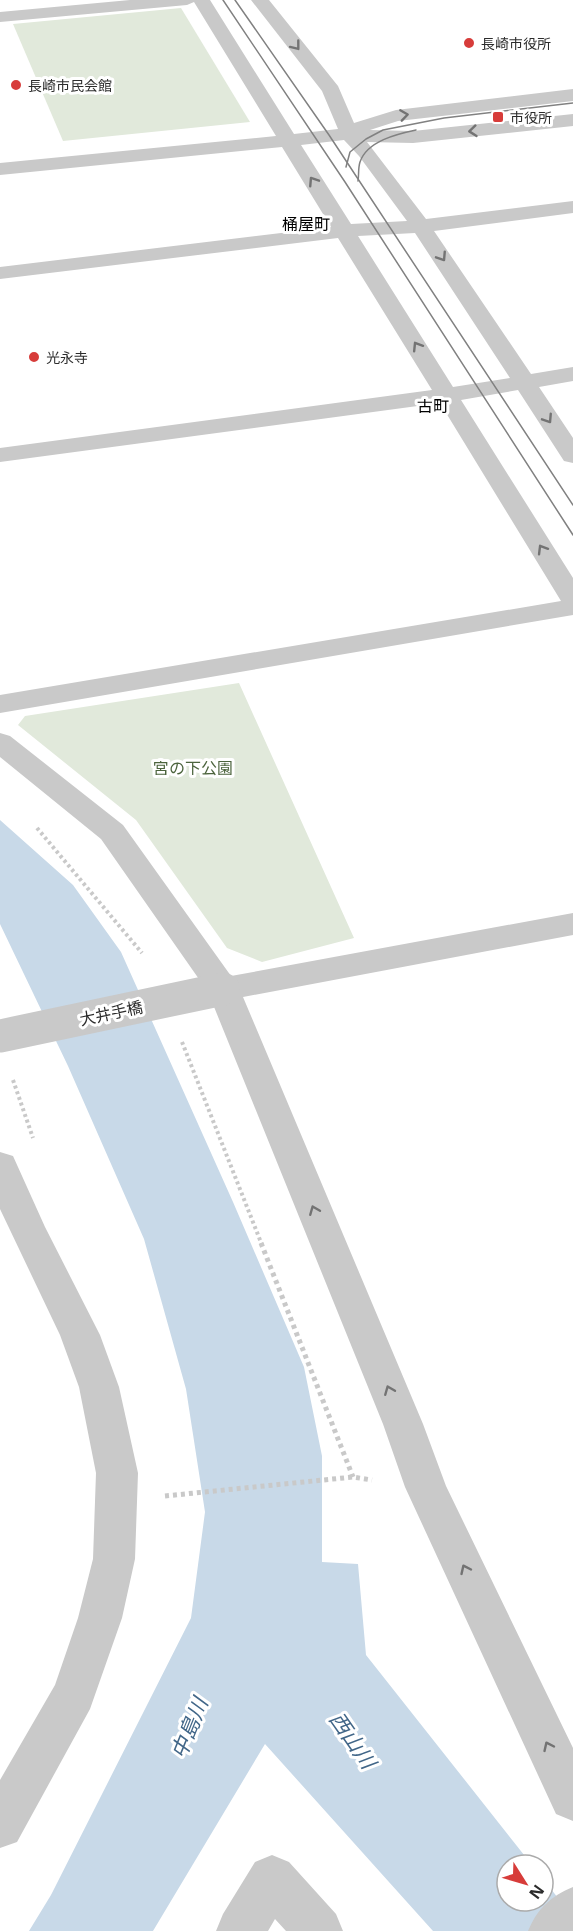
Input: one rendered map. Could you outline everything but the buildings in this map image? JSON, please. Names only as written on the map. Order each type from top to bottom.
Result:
[{"type":"street","points":[[0,17],[188,0]]},
{"type":"street","points":[[201,0],[573,599]]},
{"type":"street","points":[[260,0],[331,90],[349,134],[366,152],[422,226],[573,456]]},
{"type":"street","points":[[349,134],[363,125],[396,116],[573,95]]},
{"type":"street","points":[[0,169],[288,142],[349,134],[390,138],[413,137],[573,120]]},
{"type":"street","points":[[0,273],[346,231],[422,226],[573,207]]},
{"type":"street","points":[[0,455],[448,395],[573,374]]},
{"type":"street","points":[[0,704],[573,607]]},
{"type":"street","points":[[0,742],[112,832],[223,989],[403,1424],[426,1487],[573,1798]]},
{"type":"street","name":"大井手橋","points":[[0,1036],[223,989],[573,924]]},
{"type":"street","points":[[0,1166],[26,1227],[80,1335],[99,1387],[117,1473],[114,1559],[100,1618],[74,1695],[0,1825]]},
{"type":"street","points":[[240,1931],[272,1879],[319,1931]]},
{"type":"street","points":[[552,1931],[573,1911]]},
{"type":"path","points":[[35,826],[142,953],[147,964]]},
{"type":"path","points":[[154,1497],[353,1477],[181,1040]]},
{"type":"green space","points":[[181,8],[250,122],[63,141],[13,24]]},
{"type":"green space","name":"宮の下公園","points":[[239,683],[354,938],[262,962],[227,948],[136,820],[18,725],[25,716]]},
{"type":"water","points":[[0,820],[73,885],[121,952],[304,1367],[322,1456],[322,1562],[358,1564],[366,1655],[523,1853],[495,1853],[495,1913],[555,1913],[555,1894],[573,1917],[573,1931],[433,1931],[265,1744],[153,1931],[29,1931],[51,1895],[191,1618],[205,1512],[186,1389],[144,1239],[68,1066],[0,924]]},
{"type":"tram line","points":[[223,0],[345,182],[573,535]]},
{"type":"tram line","points":[[235,0],[347,163]]},
{"type":"tram line","points":[[347,163],[350,152],[366,139],[383,130],[444,118],[573,103]]},
{"type":"tram line","points":[[358,179],[360,162],[369,149],[384,140],[416,130]]},
{"type":"tram line","points":[[346,167],[347,163]]},
{"type":"tram line","points":[[347,163],[358,179]]},
{"type":"tram line","points":[[358,179],[573,505]]},
{"type":"place","name":"長崎市役所","points":[[469,43]]},
{"type":"place","name":"長崎市民会館","points":[[16,85]]},
{"type":"place","name":"市役所","points":[[498,117]]},
{"type":"place","name":"光永寺","points":[[34,357]]},
{"type":"district","name":"桶屋町","points":[[306,224]]},
{"type":"district","name":"古町","points":[[433,406]]},
{"type":"water label","name":"中島川","points":[[189,1728]]},
{"type":"water label","name":"西山川","points":[[353,1740]]}]
